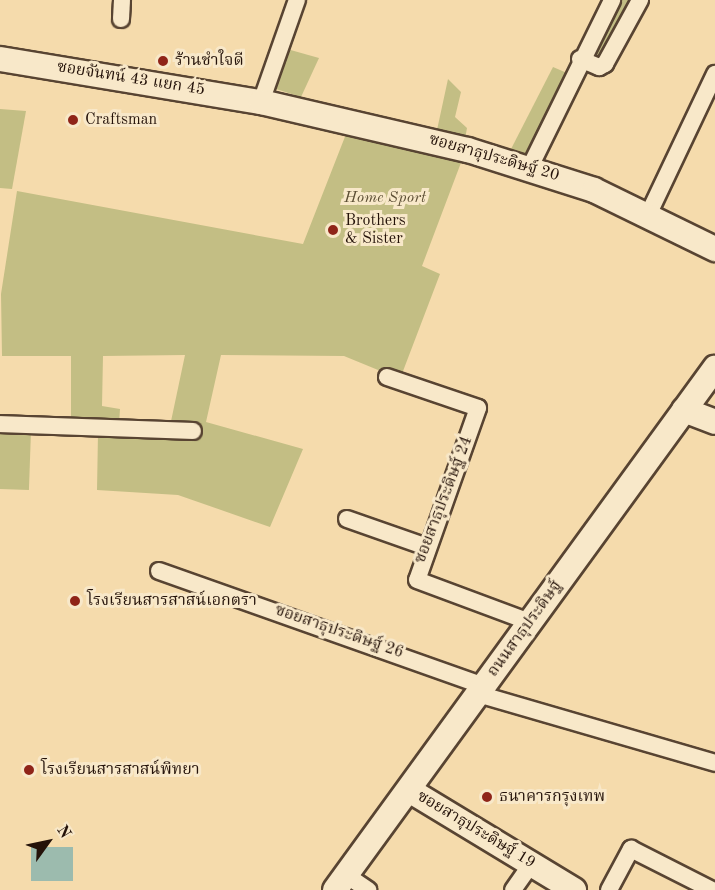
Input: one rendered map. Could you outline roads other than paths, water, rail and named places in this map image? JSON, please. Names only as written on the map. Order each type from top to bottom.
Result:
[{"type":"street","points":[[121,19],[122,0]]},
{"type":"street","points":[[261,102],[297,0]]},
{"type":"street","points":[[530,167],[580,59],[612,0]]},
{"type":"street","points":[[580,59],[599,67],[605,64],[640,0]]},
{"type":"street","name":"ซอยจันทน์ 43 แยก 45","points":[[0,59],[261,102]]},
{"type":"street","points":[[649,213],[715,74]]},
{"type":"street","name":"ซอยสาธุประดิษฐ์ 20","points":[[261,102],[530,167],[649,213],[715,249]]},
{"type":"street","name":"ถนนสาธุประดิษฐ์","points":[[340,882],[715,368]]},
{"type":"street","name":"ซอยสาธุประดิษฐ์ 24","points":[[387,377],[478,408],[417,580],[530,622]]},
{"type":"street","points":[[684,410],[715,422]]},
{"type":"street","points":[[0,424],[193,430]]},
{"type":"street","points":[[347,519],[427,547]]},
{"type":"street","name":"ซอยสาธุประดิษฐ์ 26","points":[[159,571],[481,690],[715,763]]},
{"type":"street","name":"ซอยสาธุประดิษฐ์ 19","points":[[409,790],[574,890]]},
{"type":"street","points":[[609,890],[631,849],[712,890]]},
{"type":"street","points":[[513,890],[531,864]]},
{"type":"street","points":[[340,882],[368,890]]},
{"type":"place","name":"ร้านชำใจดี","points":[[163,61]]},
{"type":"place","name":"Craftsman","points":[[73,120]]},
{"type":"place","name":"Brothers & Sister","points":[[333,230]]},
{"type":"place","name":"โรงเรียนสารสาสน์เอกตรา","points":[[75,601]]},
{"type":"place","name":"โรงเรียนสารสาสน์พิทยา","points":[[29,770]]},
{"type":"place","name":"ธนาคารกรุงเทพ","points":[[487,797]]},
{"type":"park label","name":"Home Sport","points":[[385,198]]}]
